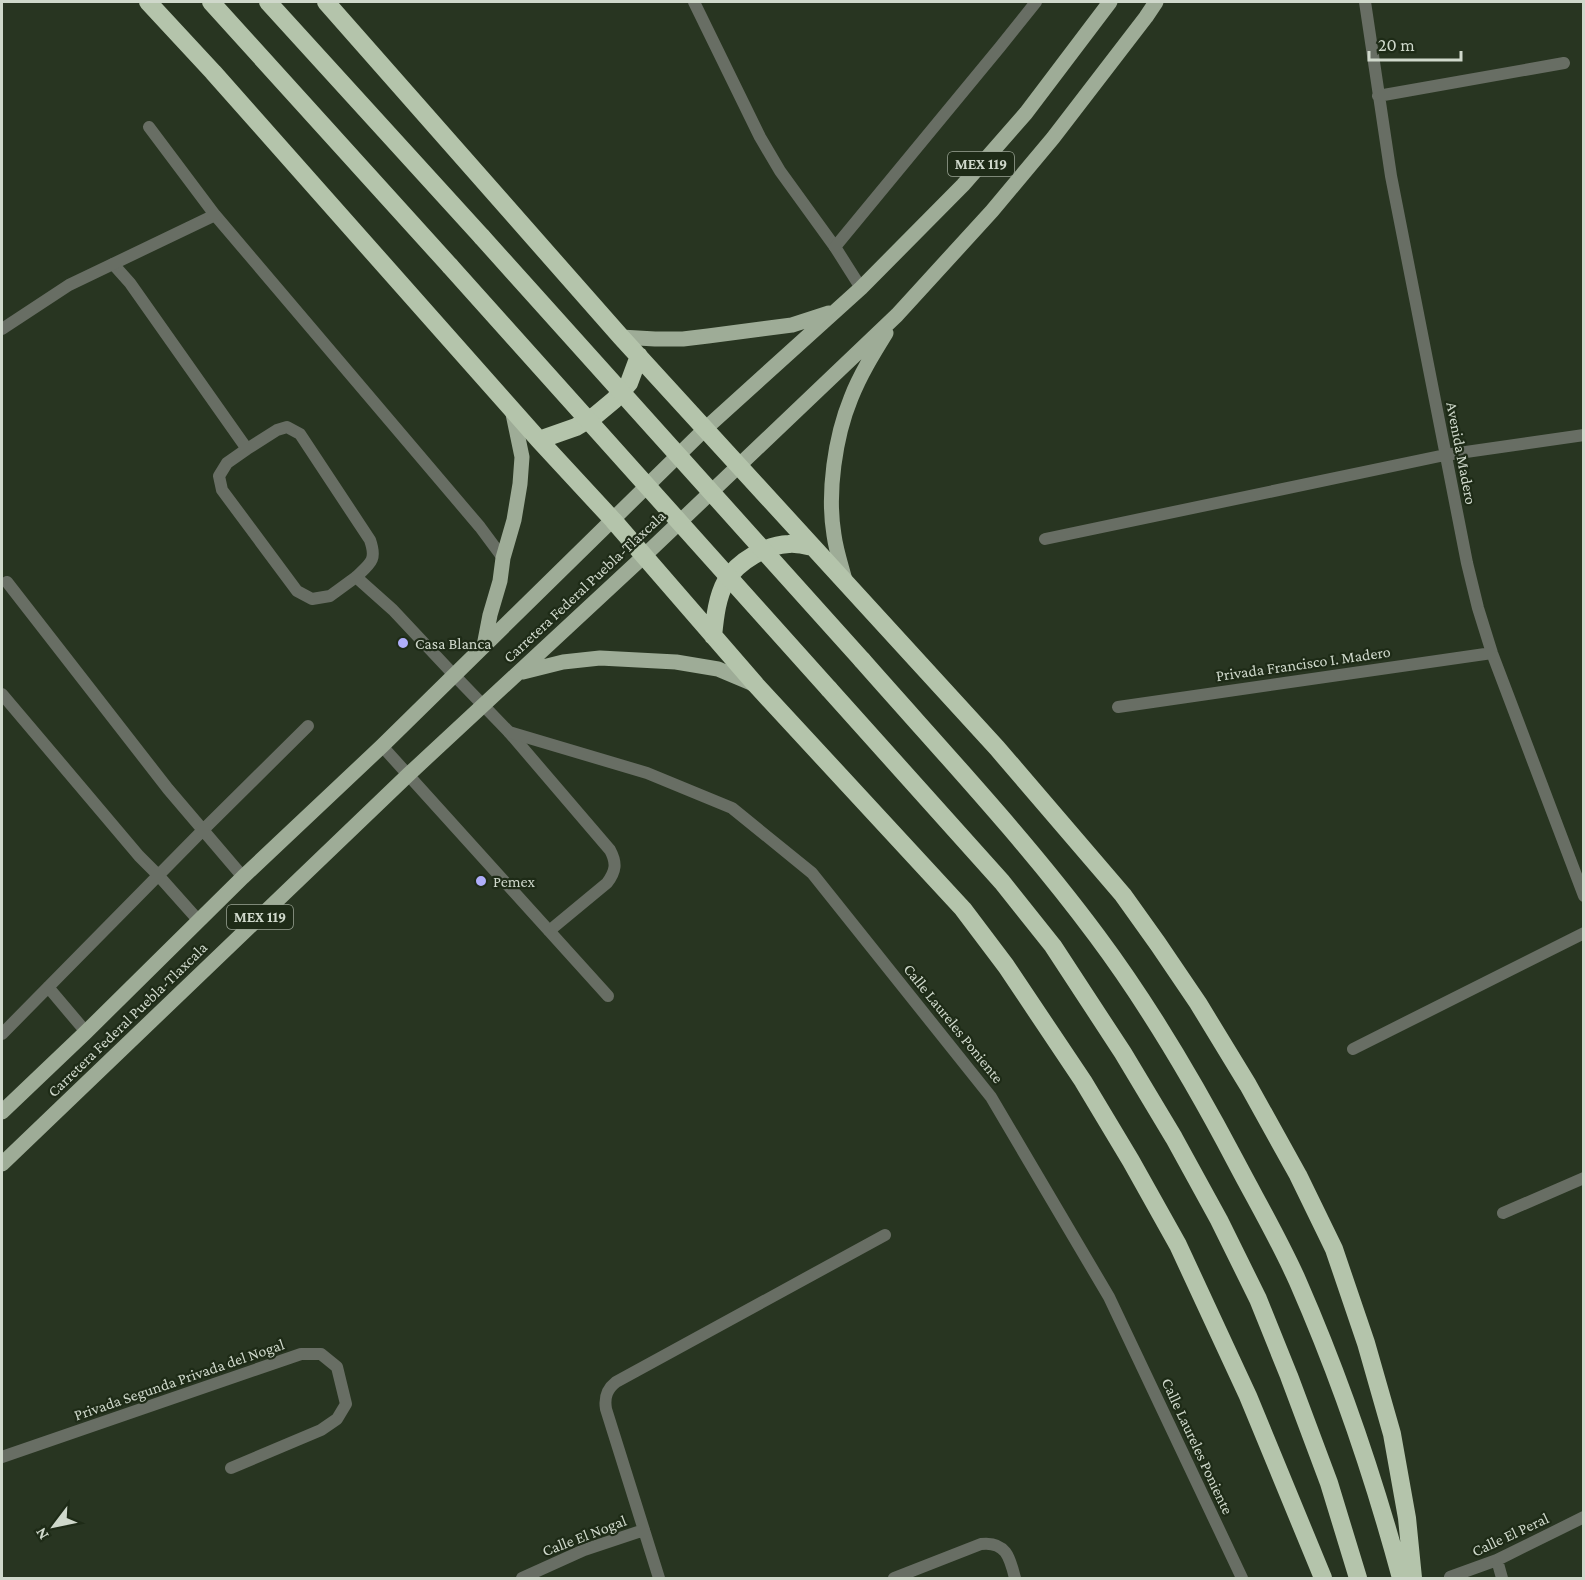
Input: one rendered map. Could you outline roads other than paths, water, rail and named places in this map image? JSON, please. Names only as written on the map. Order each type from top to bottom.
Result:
[{"type":"highway","points":[[148,2],[613,520],[756,686],[963,909],[1006,966],[1083,1081],[1183,1255],[1248,1396],[1323,1578]]},
{"type":"highway","points":[[211,2],[1002,882],[1053,946],[1124,1053],[1174,1138],[1219,1220],[1258,1299],[1329,1483],[1358,1578]]},
{"type":"highway","points":[[268,2],[862,660],[1031,851],[1098,938],[1160,1028],[1213,1117],[1297,1280],[1329,1358],[1368,1467],[1401,1578]]},
{"type":"highway","points":[[326,2],[621,336],[997,748],[1123,895],[1198,1003],[1248,1085],[1298,1175],[1334,1249],[1366,1343],[1392,1434],[1407,1518],[1413,1578]]},
{"type":"highway","points":[[539,440],[576,427],[596,415],[614,400],[629,382],[639,356]]},
{"type":"highway","points":[[713,636],[715,613],[721,593],[727,580],[739,565],[775,546],[792,543],[813,547]]},
{"type":"main road","name":"Carretera Federal Puebla-Tlaxcala","points":[[2,1112],[243,877],[382,746],[705,429],[861,288],[963,185],[1026,112],[1110,2]]},
{"type":"main road","name":"Carretera Federal Puebla-Tlaxcala","points":[[2,1164],[409,774],[644,556],[897,315],[992,211],[1053,138],[1156,2]]},
{"type":"main road","points":[[621,336],[683,339],[792,325],[835,311]]},
{"type":"main road","points":[[845,580],[834,534],[831,492],[837,445],[850,399],[866,366],[897,315]]},
{"type":"main road","points":[[484,646],[520,484],[522,457],[512,409]]},
{"type":"main road","points":[[520,672],[563,662],[600,658],[676,662],[718,669],[756,686]]},
{"type":"street","points":[[694,2],[760,137],[780,171],[835,247],[861,288]]},
{"type":"street","points":[[835,247],[1036,2]]},
{"type":"street","name":"Avenida Madero","points":[[1365,2],[1391,177],[1467,563],[1478,608],[1492,653],[1584,896]]},
{"type":"street","points":[[1378,96],[1564,63]]},
{"type":"street","points":[[149,127],[215,215],[480,527],[503,558]]},
{"type":"street","points":[[2,330],[69,285],[215,215]]},
{"type":"street","points":[[113,264],[130,284],[247,449]]},
{"type":"street","points":[[287,427],[300,435],[370,540],[374,551],[372,562],[356,577],[330,596],[312,599],[297,591],[222,490],[219,476],[227,463],[277,430],[287,427]]},
{"type":"street","points":[[1045,539],[1445,454],[1584,435]]},
{"type":"street","name":"Calle Laureles Poniente","points":[[356,577],[393,610],[509,732],[647,773],[732,808],[812,873],[991,1097],[1109,1297],[1242,1578]]},
{"type":"street","points":[[7,582],[168,789],[243,877]]},
{"type":"street","name":"Privada Francisco I. Madero","points":[[1118,707],[1492,653]]},
{"type":"street","points":[[2,694],[140,856],[199,921]]},
{"type":"street","points":[[2,1034],[308,726]]},
{"type":"street","points":[[509,732],[610,850],[616,867],[607,883],[549,931]]},
{"type":"street","points":[[382,746],[608,996]]},
{"type":"street","points":[[1353,1049],[1584,933]]},
{"type":"street","points":[[48,987],[86,1032]]},
{"type":"street","points":[[1503,1213],[1584,1178]]},
{"type":"street","points":[[644,1530],[606,1409],[605,1401],[610,1387],[885,1235]]},
{"type":"street","name":"Privada Segunda Privada del Nogal","points":[[2,1457],[301,1354],[321,1354],[338,1367],[346,1404],[337,1419],[321,1430],[231,1468]]},
{"type":"street","name":"Calle El Peral","points":[[1450,1577],[1497,1560],[1584,1517]]},
{"type":"street","name":"Calle El Nogal","points":[[522,1578],[584,1550],[644,1530],[659,1578]]},
{"type":"street","points":[[894,1578],[981,1544],[990,1543],[1006,1552],[1016,1578]]},
{"type":"street","points":[[1497,1560],[1502,1578]]},
{"type":"place","name":"Casa Blanca","points":[[403,643]]},
{"type":"place","name":"Pemex","points":[[481,881]]}]
